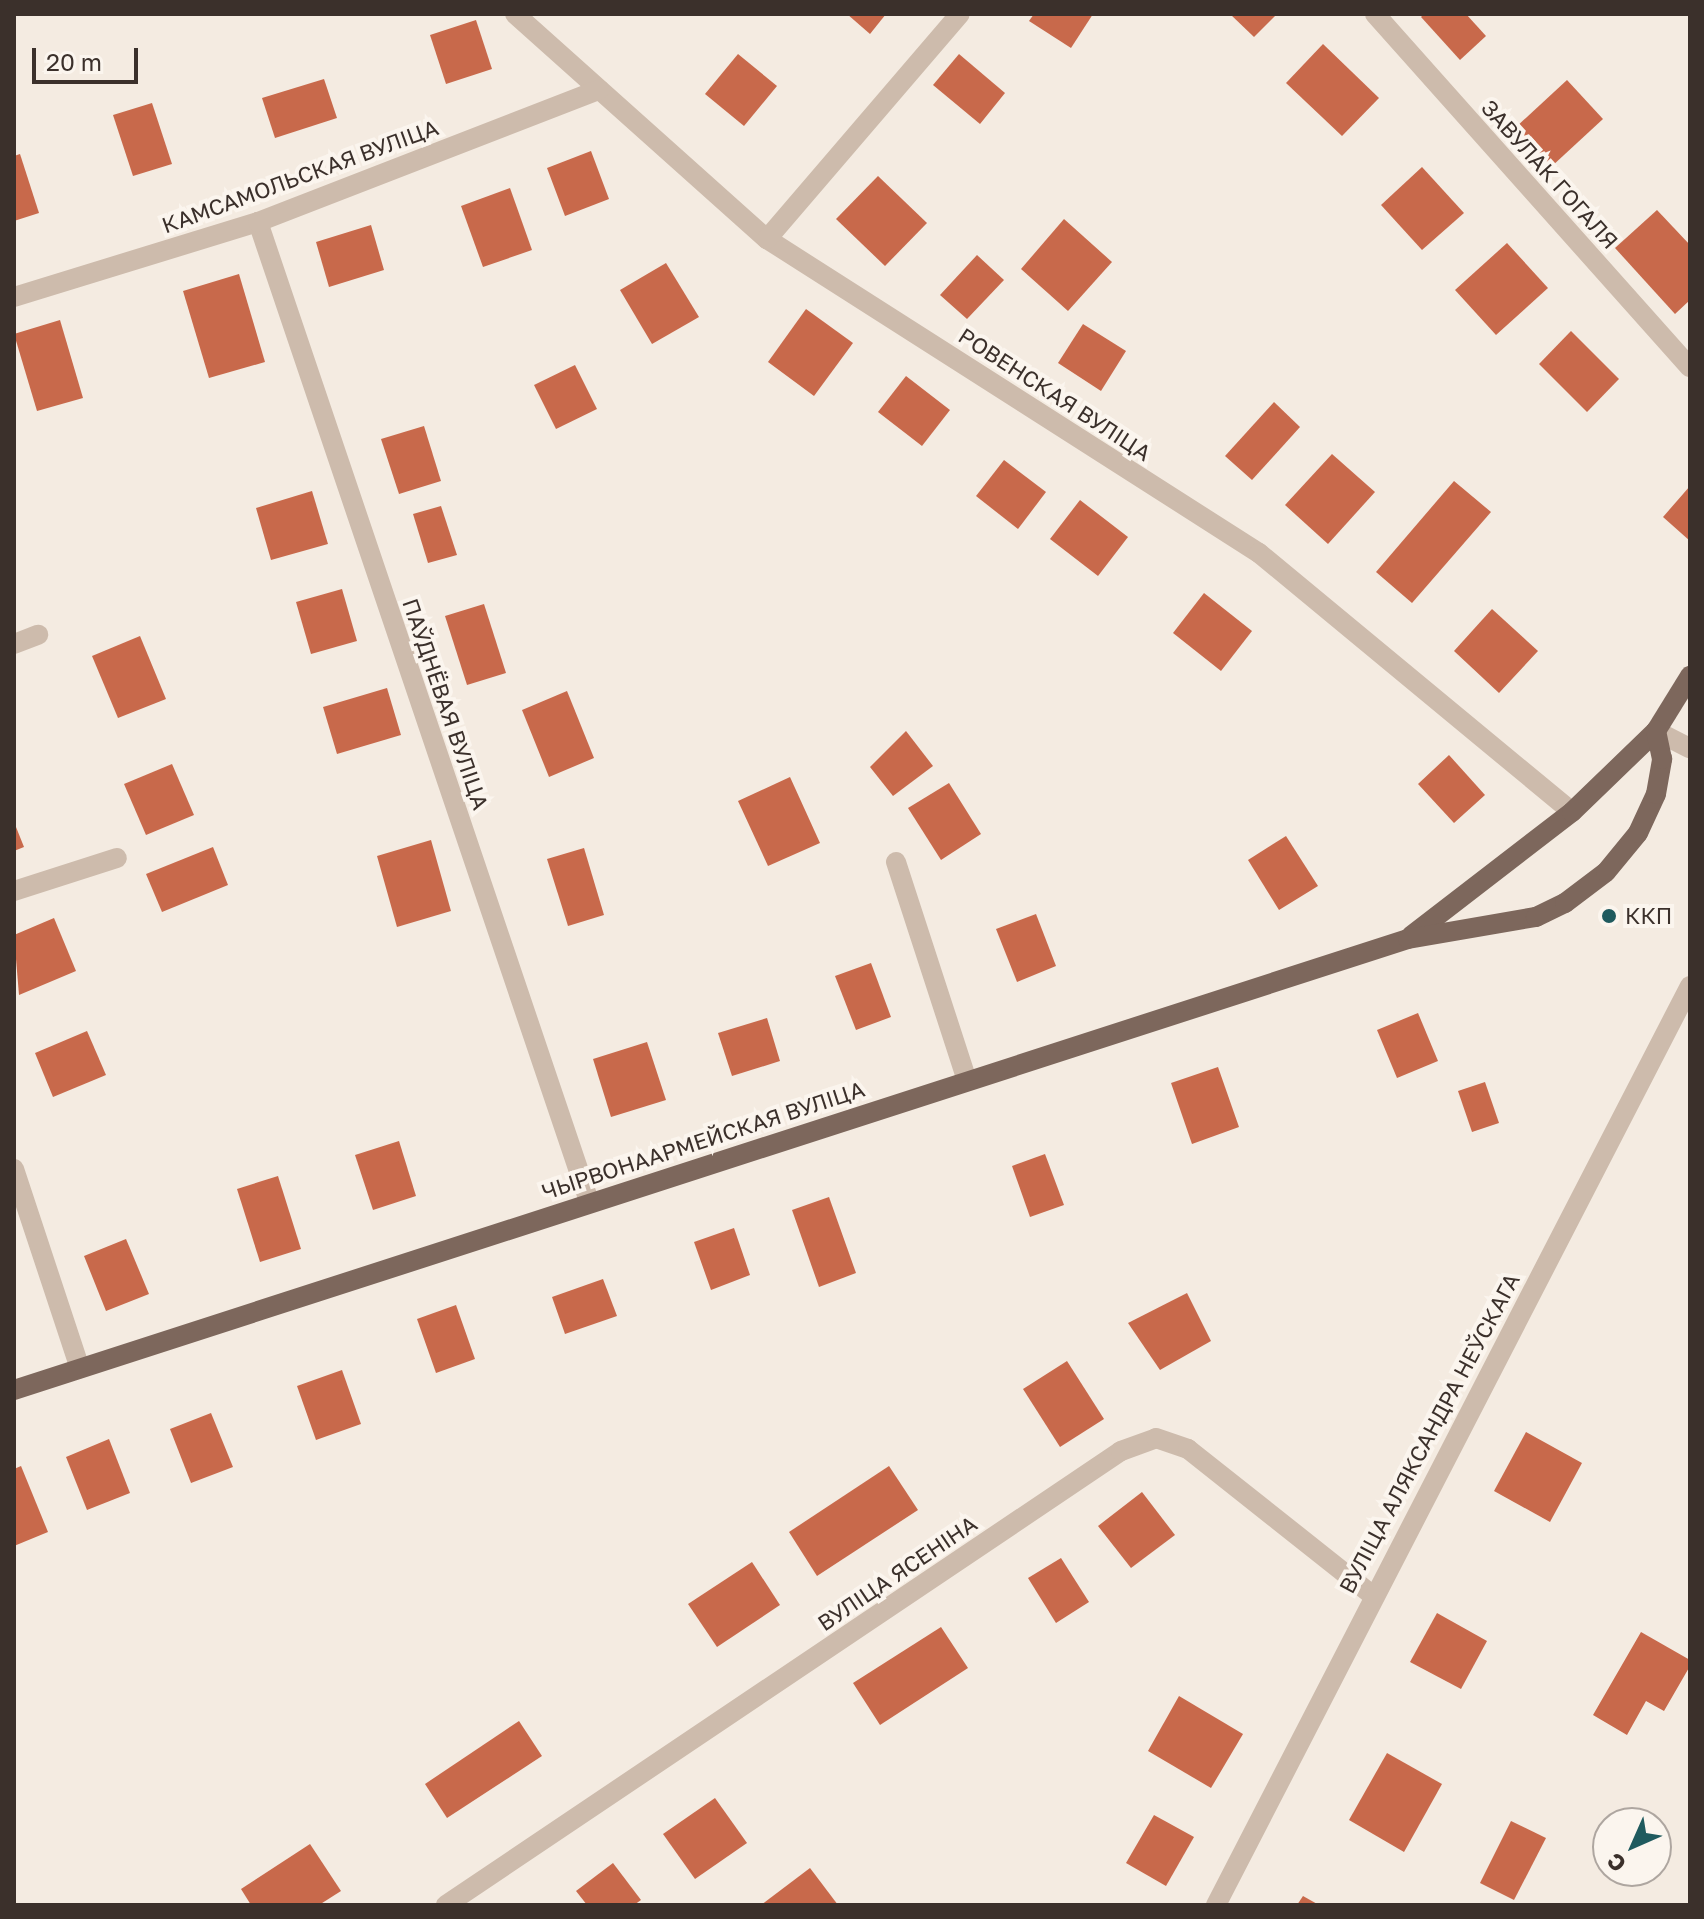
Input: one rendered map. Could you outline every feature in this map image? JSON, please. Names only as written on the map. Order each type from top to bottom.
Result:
[{"type":"main road","name":"ЧЫРВОНААРМЕЙСКАЯ ВУЛІЦА","points":[[1408,939],[1572,812],[1656,731],[1690,676]]},
{"type":"main road","name":"ЧЫРВОНААРМЕЙСКАЯ ВУЛІЦА","points":[[14,1390],[589,1201],[1408,939],[1536,917],[1565,903],[1606,872],[1638,833],[1656,794],[1662,759],[1656,731]]},
{"type":"street","name":"РОВЕНСКАЯ ВУЛІЦА","points":[[515,14],[767,239],[1259,553],[1572,812]]},
{"type":"street","points":[[767,239],[960,14]]},
{"type":"street","name":"ЗАВУЛАК ГОГАЛЯ","points":[[1375,14],[1690,367]]},
{"type":"street","name":"КАМСАМОЛЬСКАЯ ВУЛІЦА","points":[[14,297],[258,222],[599,90]]},
{"type":"street","name":"ПАЎДНЁВАЯ ВУЛІЦА","points":[[258,222],[589,1201]]},
{"type":"street","points":[[14,644],[38,635]]},
{"type":"street","points":[[1656,731],[1690,748]]},
{"type":"street","points":[[14,891],[117,858]]},
{"type":"street","points":[[896,862],[967,1080]]},
{"type":"street","name":"ВУЛІЦА АЛЯКСАНДРА НЕЎСКАГА","points":[[1216,1905],[1372,1595],[1690,986]]},
{"type":"street","points":[[14,1169],[80,1368]]},
{"type":"street","name":"ВУЛІЦА ЯСЕНІНА","points":[[446,1905],[1121,1451],[1156,1438],[1188,1449],[1372,1595]]},
{"type":"building","points":[[847,14],[886,14],[870,34]]},
{"type":"building","points":[[1034,14],[1093,14],[1071,48],[1029,21]]},
{"type":"building","points":[[1230,14],[1277,14],[1254,37]]},
{"type":"building","points":[[1424,14],[1466,14],[1486,36],[1460,60],[1421,17]]},
{"type":"building","points":[[476,20],[492,69],[446,84],[430,35]]},
{"type":"building","points":[[1323,44],[1379,98],[1342,136],[1286,83]]},
{"type":"building","points":[[738,54],[777,86],[744,126],[705,94]]},
{"type":"building","points":[[959,54],[1005,93],[980,124],[933,85]]},
{"type":"building","points":[[324,79],[337,118],[275,138],[262,98]]},
{"type":"building","points":[[1567,80],[1603,119],[1551,167],[1515,128]]},
{"type":"building","points":[[152,103],[172,164],[133,176],[113,115]]},
{"type":"building","points":[[591,151],[609,199],[565,216],[547,168]]},
{"type":"building","points":[[20,154],[39,213],[14,221],[14,156]]},
{"type":"building","points":[[1422,167],[1464,213],[1422,250],[1381,205]]},
{"type":"building","points":[[878,176],[927,223],[885,266],[836,219]]},
{"type":"building","points":[[510,188],[532,250],[483,267],[461,206]]},
{"type":"building","points":[[1657,210],[1690,245],[1690,300],[1675,314],[1615,248]]},
{"type":"building","points":[[1064,219],[1112,262],[1068,311],[1021,269]]},
{"type":"building","points":[[371,225],[384,270],[329,287],[316,242]]},
{"type":"building","points":[[1507,243],[1548,288],[1496,335],[1455,290]]},
{"type":"building","points":[[977,255],[1004,280],[967,319],[940,295]]},
{"type":"building","points":[[666,263],[699,317],[652,344],[620,290]]},
{"type":"building","points":[[239,274],[265,362],[209,378],[183,291]]},
{"type":"building","points":[[806,309],[853,343],[814,396],[768,362]]},
{"type":"building","points":[[60,320],[83,398],[37,411],[14,334]]},
{"type":"building","points":[[1083,324],[1126,351],[1101,391],[1058,363]]},
{"type":"building","points":[[1571,331],[1619,379],[1587,412],[1539,364]]},
{"type":"building","points":[[575,365],[597,409],[556,429],[534,385]]},
{"type":"building","points":[[906,376],[950,410],[922,446],[878,412]]},
{"type":"building","points":[[1274,402],[1300,427],[1252,480],[1225,456]]},
{"type":"building","points":[[424,426],[441,481],[399,494],[381,439]]},
{"type":"building","points":[[1332,454],[1375,492],[1328,544],[1285,505]]},
{"type":"building","points":[[1004,460],[1046,492],[1018,529],[976,496]]},
{"type":"building","points":[[1454,481],[1491,512],[1412,603],[1376,572]]},
{"type":"building","points":[[1690,486],[1690,541],[1663,517]]},
{"type":"building","points":[[312,491],[328,544],[271,560],[256,508]]},
{"type":"building","points":[[1080,500],[1128,537],[1098,576],[1050,539]]},
{"type":"building","points":[[441,506],[457,555],[428,563],[413,514]]},
{"type":"building","points":[[342,589],[357,641],[311,654],[296,602]]},
{"type":"building","points":[[1204,593],[1252,631],[1221,671],[1173,633]]},
{"type":"building","points":[[484,604],[506,673],[467,685],[445,616]]},
{"type":"building","points":[[1492,609],[1538,651],[1499,693],[1454,651]]},
{"type":"building","points":[[140,636],[166,699],[118,718],[92,656]]},
{"type":"building","points":[[387,688],[401,735],[337,754],[323,707]]},
{"type":"building","points":[[567,691],[594,758],[549,777],[522,710]]},
{"type":"building","points":[[906,731],[933,766],[893,796],[870,767]]},
{"type":"building","points":[[1449,755],[1485,795],[1454,823],[1418,784]]},
{"type":"building","points":[[172,764],[194,815],[146,835],[124,784]]},
{"type":"building","points":[[790,777],[820,843],[768,866],[738,801]]},
{"type":"building","points":[[949,783],[981,834],[941,860],[908,808]]},
{"type":"building","points":[[14,822],[24,847],[14,851]]},
{"type":"building","points":[[1286,836],[1318,886],[1279,910],[1248,860]]},
{"type":"building","points":[[431,840],[451,911],[397,927],[377,856]]},
{"type":"building","points":[[213,847],[228,885],[162,912],[146,874]]},
{"type":"building","points":[[584,848],[604,915],[568,926],[547,859]]},
{"type":"building","points":[[1036,914],[1056,966],[1017,982],[996,929]]},
{"type":"building","points":[[54,918],[76,971],[19,995],[14,935]]},
{"type":"building","points":[[871,963],[891,1017],[856,1030],[835,976]]},
{"type":"building","points":[[1418,1013],[1438,1061],[1397,1078],[1377,1030]]},
{"type":"building","points":[[767,1018],[780,1061],[732,1076],[718,1033]]},
{"type":"building","points":[[87,1031],[106,1075],[53,1097],[35,1053]]},
{"type":"building","points":[[647,1042],[666,1100],[611,1117],[593,1059]]},
{"type":"building","points":[[1218,1067],[1239,1127],[1192,1144],[1171,1083]]},
{"type":"building","points":[[1485,1082],[1499,1123],[1472,1132],[1458,1091]]},
{"type":"building","points":[[399,1141],[416,1196],[373,1210],[355,1155]]},
{"type":"building","points":[[1045,1154],[1064,1205],[1030,1217],[1012,1166]]},
{"type":"building","points":[[278,1176],[301,1249],[260,1262],[237,1189]]},
{"type":"building","points":[[829,1197],[856,1273],[819,1287],[792,1210]]},
{"type":"building","points":[[734,1228],[750,1275],[711,1290],[694,1242]]},
{"type":"building","points":[[126,1239],[149,1294],[106,1311],[84,1256]]},
{"type":"building","points":[[603,1279],[617,1316],[565,1334],[552,1297]]},
{"type":"building","points":[[1187,1293],[1211,1341],[1160,1370],[1128,1323]]},
{"type":"building","points":[[456,1305],[475,1359],[436,1373],[417,1319]]},
{"type":"building","points":[[1067,1361],[1104,1419],[1060,1447],[1023,1389]]},
{"type":"building","points":[[342,1370],[361,1424],[316,1440],[297,1386]]},
{"type":"building","points":[[211,1413],[233,1467],[191,1483],[170,1429]]},
{"type":"building","points":[[1526,1432],[1582,1463],[1550,1522],[1494,1491]]},
{"type":"building","points":[[109,1439],[130,1493],[87,1510],[66,1457]]},
{"type":"building","points":[[21,1466],[48,1532],[14,1546],[14,1469]]},
{"type":"building","points":[[889,1466],[918,1510],[817,1576],[789,1532]]},
{"type":"building","points":[[1142,1492],[1175,1535],[1131,1568],[1098,1526]]},
{"type":"building","points":[[1061,1558],[1089,1602],[1056,1623],[1028,1578]]},
{"type":"building","points":[[752,1562],[780,1605],[717,1647],[688,1604]]},
{"type":"building","points":[[1437,1613],[1487,1641],[1461,1689],[1410,1662]]},
{"type":"building","points":[[941,1627],[968,1668],[880,1725],[853,1683]]},
{"type":"building","points":[[1641,1632],[1690,1660],[1690,1666],[1664,1711],[1646,1701],[1627,1735],[1593,1715]]},
{"type":"building","points":[[1179,1696],[1243,1734],[1211,1788],[1148,1751]]},
{"type":"building","points":[[519,1721],[542,1756],[447,1818],[425,1784]]},
{"type":"building","points":[[1387,1753],[1442,1784],[1404,1852],[1349,1820]]},
{"type":"building","points":[[715,1798],[747,1843],[695,1879],[663,1834]]},
{"type":"building","points":[[1154,1815],[1194,1837],[1166,1886],[1126,1863]]},
{"type":"building","points":[[1511,1821],[1546,1838],[1514,1900],[1480,1883]]},
{"type":"building","points":[[310,1844],[341,1891],[319,1905],[251,1905],[241,1889]]},
{"type":"building","points":[[613,1863],[641,1900],[634,1905],[587,1905],[576,1891]]},
{"type":"building","points":[[810,1868],[838,1905],[761,1905]]},
{"type":"building","points":[[1303,1896],[1319,1905],[1297,1905]]},
{"type":"place","name":"ККП","points":[[1609,916]]}]
